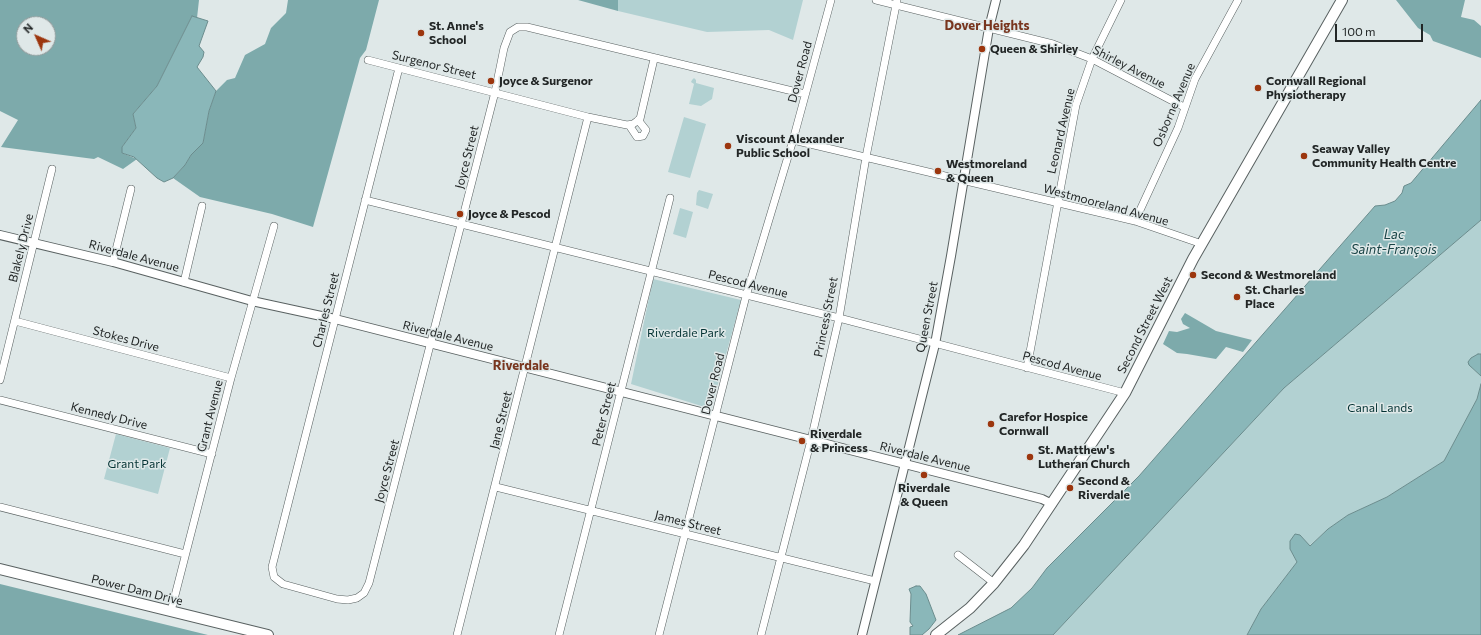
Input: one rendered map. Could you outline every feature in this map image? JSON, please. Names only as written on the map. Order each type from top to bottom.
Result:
[{"type":"main road","name":"Second Street West","points":[[936,635],[966,611],[994,583],[1024,545],[1125,393],[1148,351],[1173,296],[1342,0]]},
{"type":"main road","name":"Power Dam Drive","points":[[0,569],[268,635]]},
{"type":"street","name":"Dover Road","points":[[659,635],[746,296],[793,140],[830,0]]},
{"type":"street","name":"Shirley Avenue","points":[[876,0],[896,2],[1053,44],[1092,59],[1184,107]]},
{"type":"street","name":"Queen Street","points":[[862,635],[935,344],[989,28],[996,0]]},
{"type":"street","name":"Leonard Avenue","points":[[1027,368],[1076,104],[1092,59],[1121,0]]},
{"type":"street","name":"Osborne Avenue","points":[[1135,221],[1178,128],[1184,107],[1196,78],[1238,0]]},
{"type":"street","name":"Princess Street","points":[[761,635],[811,440],[839,318],[866,157],[896,2]]},
{"type":"street","name":"Joyce Street","points":[[369,583],[431,344],[508,36],[513,29],[518,27],[527,27],[806,94]]},
{"type":"street","points":[[638,120],[646,130],[646,133],[640,138],[633,134],[629,125],[638,120],[654,58]]},
{"type":"street","name":"Surgenor Street","points":[[368,60],[588,117],[629,125]]},
{"type":"street","name":"Charles Street","points":[[369,583],[364,593],[357,598],[348,600],[337,599],[283,584],[274,577],[272,567],[399,68]]},
{"type":"street","name":"Jane Street","points":[[457,635],[496,487],[588,117]]},
{"type":"street","name":"Westmooreland Avenue","points":[[793,140],[1135,221],[1202,244]]},
{"type":"street","name":"Blakely Drive","points":[[0,380],[52,168]]},
{"type":"street","points":[[113,262],[131,189]]},
{"type":"street","name":"Peter Street","points":[[559,635],[670,198]]},
{"type":"street","name":"Pescod Avenue","points":[[365,200],[839,318],[1125,393]]},
{"type":"street","points":[[184,282],[202,206]]},
{"type":"street","name":"Grant Avenue","points":[[171,611],[231,378],[274,226]]},
{"type":"street","name":"Riverdale Avenue","points":[[0,235],[113,262],[252,301],[335,319],[526,367],[1042,499],[1052,504]]},
{"type":"street","name":"Stokes Drive","points":[[15,321],[231,378]]},
{"type":"street","name":"Kennedy Drive","points":[[0,400],[212,454]]},
{"type":"street","name":"James Street","points":[[496,487],[685,533],[875,582]]},
{"type":"street","points":[[0,507],[185,554]]},
{"type":"street","points":[[958,555],[994,583]]},
{"type":"green space","points":[[618,0],[803,0],[793,40],[769,30],[707,32],[618,11]]},
{"type":"green space","points":[[694,78],[696,83],[714,88],[712,99],[701,106],[689,104],[694,84],[691,82]]},
{"type":"green space","points":[[684,117],[706,124],[690,178],[668,172]]},
{"type":"green space","points":[[699,190],[713,194],[708,209],[696,205],[697,193]]},
{"type":"green space","points":[[680,208],[693,212],[686,238],[673,234]]},
{"type":"green space","name":"Canal Lands","points":[[1481,220],[1481,354],[1478,354],[1472,368],[1481,376],[1481,384],[1477,399],[1444,461],[1387,497],[1348,515],[1328,529],[1309,546],[1300,535],[1290,549],[1297,562],[1261,609],[1247,635],[1053,635],[1284,388]]},
{"type":"green space","name":"Riverdale Park","points":[[653,279],[741,300],[711,409],[631,384]]},
{"type":"green space","name":"Grant Park","points":[[116,434],[170,448],[158,494],[104,479]]},
{"type":"shaded area","points":[[0,0],[199,0],[197,18],[192,16],[157,86],[133,114],[136,128],[122,147],[122,153],[137,159],[123,169],[98,157],[94,159],[1,147],[18,120],[0,111]]},
{"type":"shaded area","points":[[288,0],[379,0],[366,50],[360,58],[313,227],[272,214],[200,197],[173,178],[185,165],[191,155],[203,143],[209,111],[216,91],[227,80],[235,78],[245,55],[265,44],[271,28],[286,13]]},
{"type":"shaded area","points":[[578,0],[618,0],[618,11]]},
{"type":"shaded area","points":[[1396,0],[1465,0],[1461,17],[1474,20],[1481,26],[1481,58],[1433,41],[1430,35],[1418,28]]},
{"type":"shaded area","points":[[1185,313],[1216,331],[1252,340],[1243,352],[1226,347],[1216,359],[1177,353],[1163,344],[1169,331],[1177,332],[1190,328],[1183,324],[1181,319]]},
{"type":"shaded area","points":[[0,584],[208,635],[0,635]]},
{"type":"water","points":[[192,16],[208,21],[199,46],[204,52],[203,57],[197,67],[216,91],[209,111],[203,143],[191,155],[185,165],[173,178],[164,182],[157,178],[134,157],[122,153],[122,147],[136,128],[133,114],[157,86]]},
{"type":"water","name":"Lac Saint-François","points":[[1481,100],[1481,220],[1284,388],[1053,635],[958,635],[1011,608],[1032,588],[1047,568],[1139,476],[1375,206],[1385,205],[1395,201],[1402,193],[1404,186],[1411,183]]},
{"type":"water","points":[[1481,354],[1481,376],[1469,365],[1468,362],[1471,358]]},
{"type":"water","points":[[1481,384],[1481,635],[1247,635],[1261,609],[1297,562],[1290,549],[1290,541],[1295,534],[1300,535],[1310,546],[1328,529],[1348,515],[1387,497],[1444,461],[1477,399]]},
{"type":"water","points":[[920,586],[926,594],[936,620],[922,635],[910,635],[910,627],[913,626],[910,622],[911,594],[909,589]]},
{"type":"place","name":"St. Anne's School","points":[[421,33]]},
{"type":"place","name":"Queen & Shirley","points":[[982,49]]},
{"type":"place","name":"Joyce & Surgenor","points":[[491,81]]},
{"type":"place","name":"Cornwall Regional Physiotherapy","points":[[1258,88]]},
{"type":"place","name":"Viscount Alexander Public School","points":[[728,146]]},
{"type":"place","name":"Seaway Valley Community Health Centre","points":[[1304,156]]},
{"type":"place","name":"Westmoreland & Queen","points":[[938,171]]},
{"type":"place","name":"Joyce & Pescod","points":[[460,214]]},
{"type":"place","name":"Second & Westmoreland","points":[[1193,275]]},
{"type":"place","name":"St. Charles Place","points":[[1237,297]]},
{"type":"place","name":"Carefor Hospice Cornwall","points":[[991,424]]},
{"type":"place","name":"Riverdale & Princess","points":[[802,441]]},
{"type":"place","name":"St. Matthew's Lutheran Church","points":[[1030,457]]},
{"type":"place","name":"Riverdale & Queen","points":[[924,475]]},
{"type":"place","name":"Second & Riverdale","points":[[1070,488]]},
{"type":"district","name":"Dover Heights","points":[[987,26]]},
{"type":"district","name":"Riverdale","points":[[521,366]]}]
